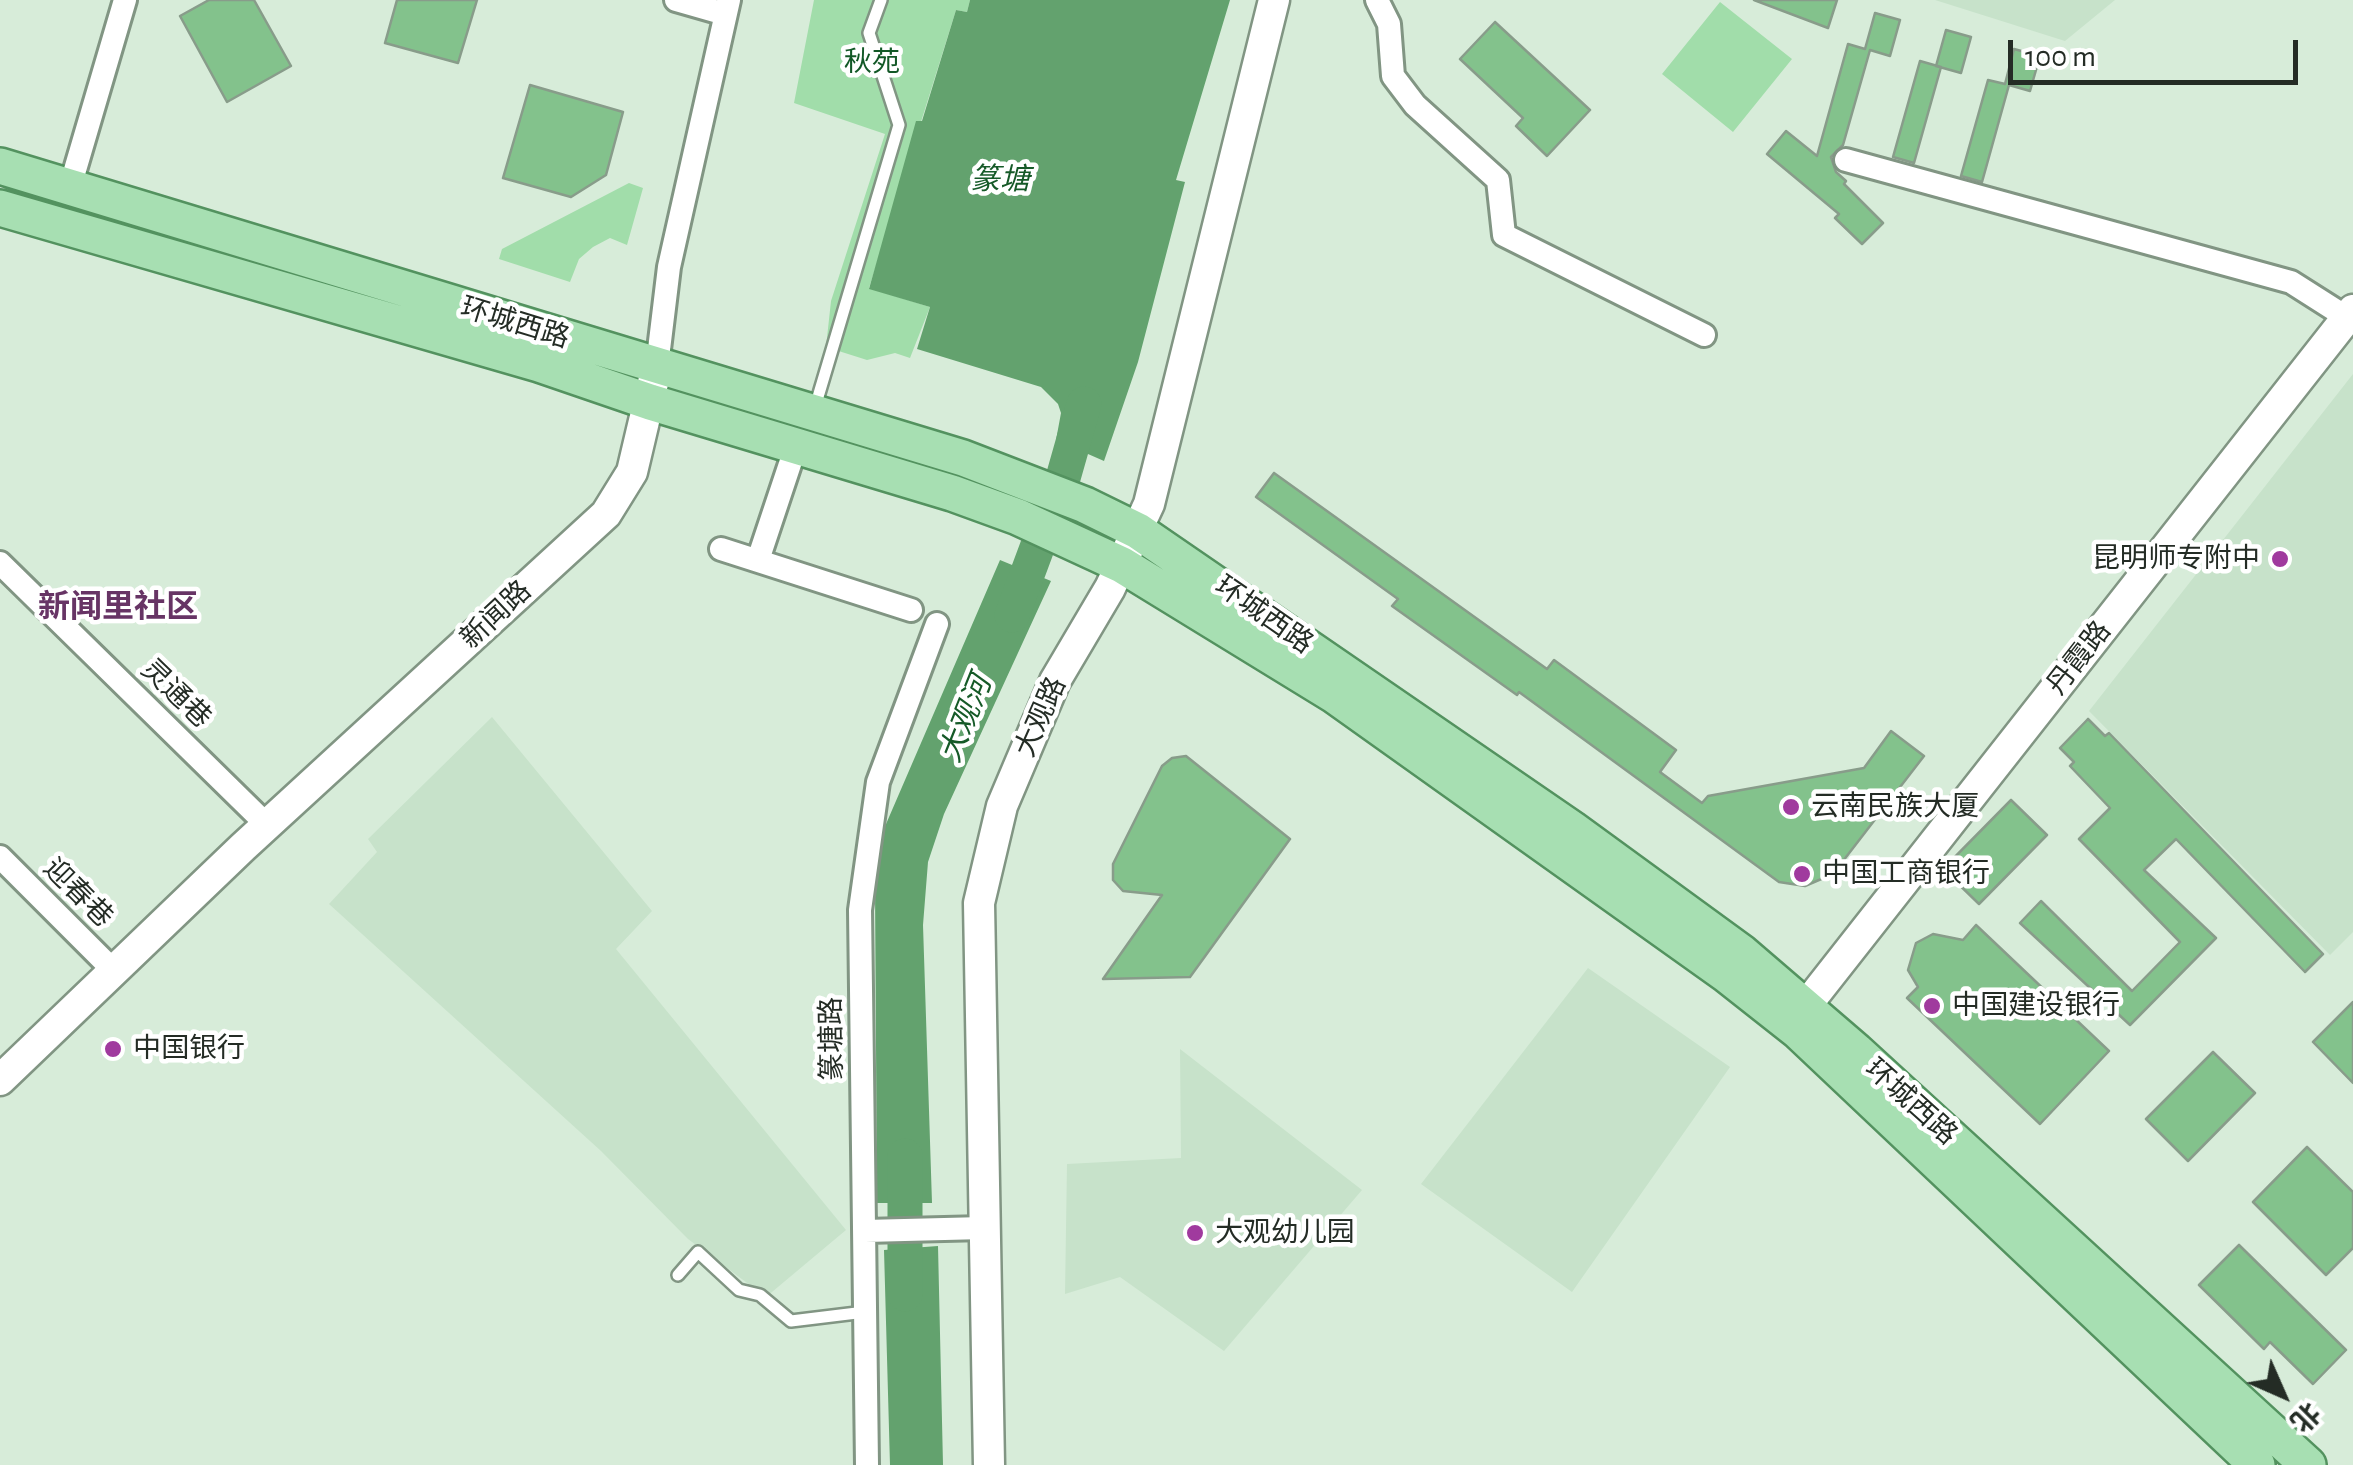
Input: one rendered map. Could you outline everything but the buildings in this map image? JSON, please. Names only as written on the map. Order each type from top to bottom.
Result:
[{"type":"main road","name":"环城西路","points":[[0,166],[1032,483],[1138,531],[1572,830],[1742,954],[2308,1465]]},
{"type":"main road","name":"环城西路","points":[[0,208],[538,364],[796,446],[1018,517],[1122,566],[1334,695],[1557,850],[1756,997],[1798,1032],[2257,1465]]},
{"type":"street","points":[[70,186],[125,0]]},
{"type":"street","points":[[676,0],[727,7]]},
{"type":"street","name":"大观路","points":[[989,1465],[979,903],[1002,806],[1055,682],[1122,566],[1160,470],[1274,0]]},
{"type":"street","points":[[1377,0],[1388,24],[1393,76],[1415,104],[1498,180],[1504,235],[1704,334]]},
{"type":"street","name":"新闻路","points":[[0,1080],[267,825],[606,514],[632,472],[650,402],[670,267],[727,7]]},
{"type":"street","points":[[1846,160],[2292,282],[2349,313]]},
{"type":"street","name":"丹霞路","points":[[1805,1007],[2349,313]]},
{"type":"street","points":[[758,560],[796,446]]},
{"type":"street","points":[[721,549],[911,610]]},
{"type":"street","name":"灵通巷","points":[[0,564],[267,825]]},
{"type":"street","name":"篆塘路","points":[[866,1465],[860,910],[878,782],[937,624]]},
{"type":"street","name":"迎春巷","points":[[0,857],[114,971]]},
{"type":"street","points":[[865,1231],[984,1228]]},
{"type":"lane","points":[[813,413],[899,125],[869,34],[881,0]]},
{"type":"lane","points":[[678,1274],[698,1252],[738,1290],[760,1295],[791,1320],[865,1312]]},
{"type":"shaded area","points":[[1935,0],[2115,0],[2065,41]]},
{"type":"shaded area","name":"昆明师专附中","points":[[2353,374],[2353,932],[2330,955],[2089,711]]},
{"type":"shaded area","points":[[492,717],[652,911],[616,949],[846,1230],[766,1297],[688,1239],[601,1151],[329,904],[377,852],[368,839]]},
{"type":"shaded area","points":[[1588,968],[1730,1067],[1572,1292],[1421,1184]]},
{"type":"shaded area","name":"大观幼儿园","points":[[1180,1049],[1362,1190],[1224,1351],[1120,1277],[1065,1294],[1067,1164],[1181,1158]]},
{"type":"green space","name":"秋苑","points":[[814,0],[970,0],[967,12],[956,10],[869,288],[930,307],[910,358],[895,353],[867,360],[826,347],[831,301],[885,134],[794,103]]},
{"type":"green space","points":[[1720,2],[1792,59],[1733,132],[1662,74]]},
{"type":"green space","points":[[629,183],[643,188],[627,245],[610,238],[593,247],[579,259],[570,282],[499,259],[502,249]]},
{"type":"water","name":"篆塘","points":[[970,0],[1230,0],[1176,180],[1185,182],[1138,362],[1104,461],[1056,440],[1061,413],[1058,404],[1041,387],[917,349],[930,307],[869,289],[916,121],[922,121],[956,10],[967,12]]},
{"type":"water","points":[[1000,560],[1051,581],[944,814],[928,862],[923,925],[932,1203],[877,1203],[875,887],[883,831]]},
{"type":"water","points":[[938,1246],[943,1465],[890,1465],[884,1250]]},
{"type":"waterway","name":"大观河","points":[[1012,615],[1063,478],[1084,404]]},
{"type":"waterway","name":"大观河","points":[[905,1156],[905,1294]]},
{"type":"place","name":"昆明师专附中","points":[[2280,559]]},
{"type":"place","name":"云南民族大厦","points":[[1791,807]]},
{"type":"place","name":"中国工商银行","points":[[1802,874]]},
{"type":"place","name":"中国建设银行","points":[[1932,1006]]},
{"type":"place","name":"中国银行","points":[[113,1049]]},
{"type":"place","name":"大观幼儿园","points":[[1195,1233]]},
{"type":"district","name":"新闻里社区","points":[[118,607]]}]
